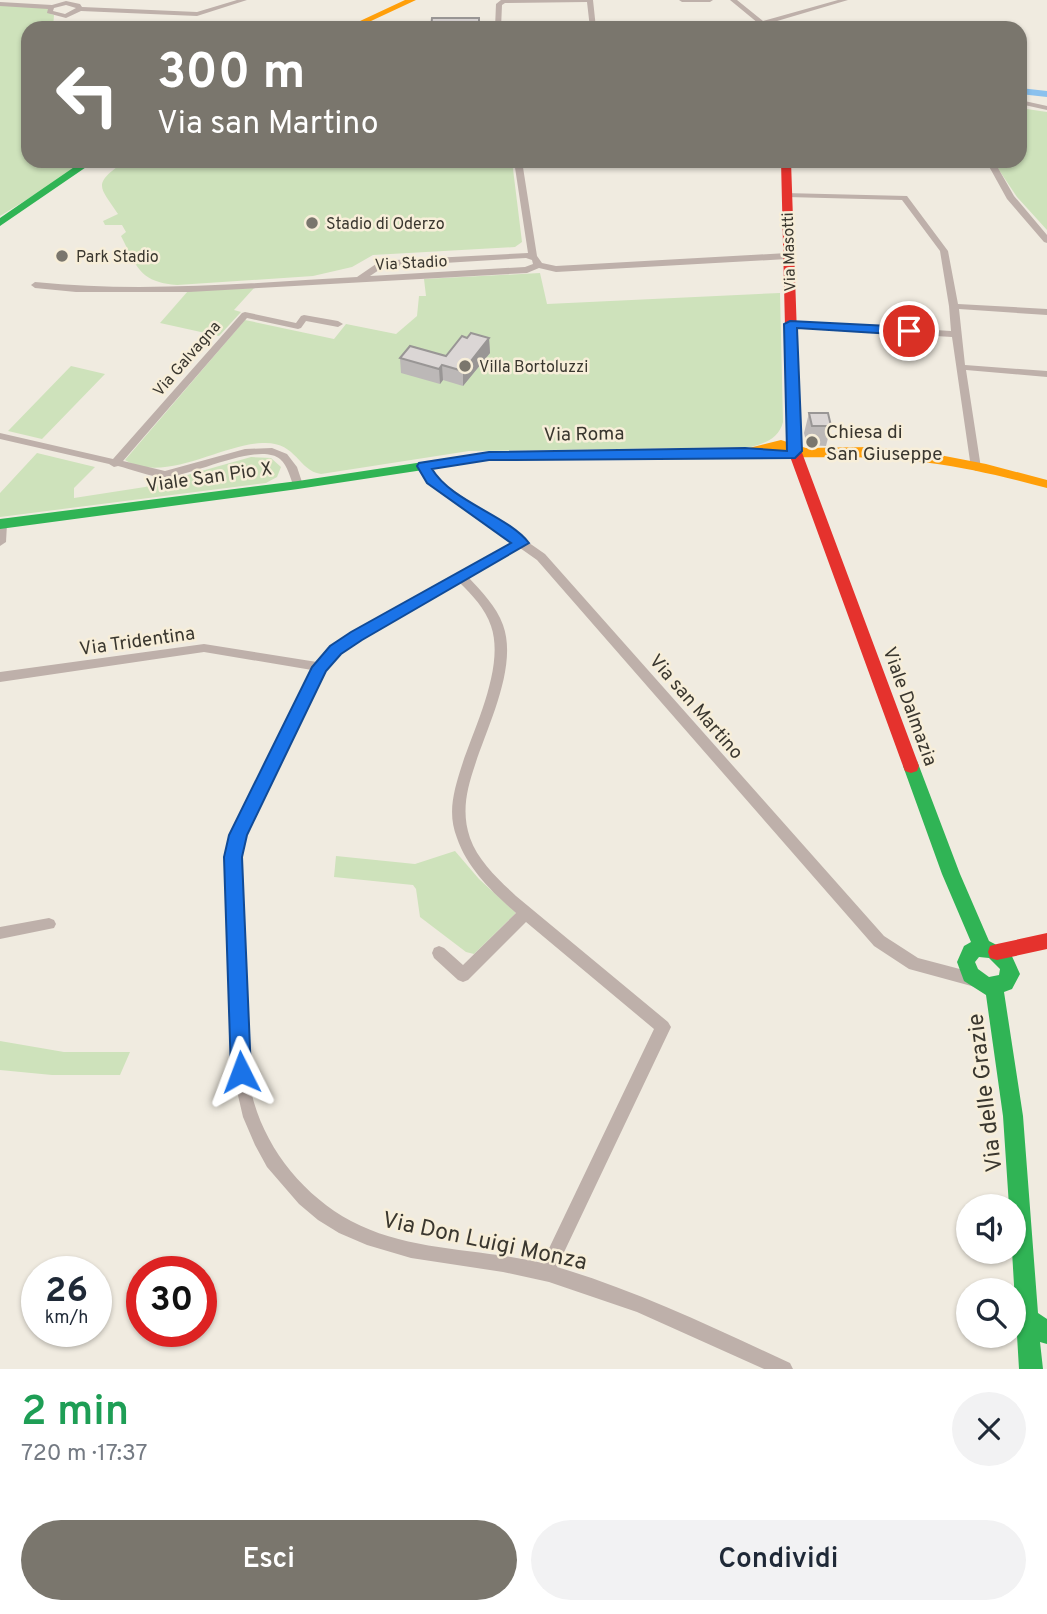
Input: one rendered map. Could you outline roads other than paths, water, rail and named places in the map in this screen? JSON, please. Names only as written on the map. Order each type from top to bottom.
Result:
[{"type":"street","points":[[68,21],[71,15],[80,9],[204,13],[244,0]]},
{"type":"street","points":[[365,21],[412,0]]},
{"type":"street","points":[[498,21],[499,4],[504,1],[588,0],[592,21]]},
{"type":"street","points":[[682,0],[735,1],[761,21]]},
{"type":"street","points":[[779,21],[845,0]]},
{"type":"street","points":[[53,11],[73,2],[80,9]]},
{"type":"street","points":[[0,4],[71,15]]},
{"type":"street","points":[[53,11],[53,21]]},
{"type":"street","points":[[1027,102],[1047,105]]},
{"type":"street","points":[[0,223],[80,168]]},
{"type":"street","points":[[360,279],[379,266],[398,262],[536,260],[519,168]]},
{"type":"street","name":"Via Masotti","points":[[785,450],[792,426],[786,168]]},
{"type":"street","points":[[994,168],[1010,197],[1047,240]]},
{"type":"street","points":[[787,195],[904,198],[944,251],[976,468]]},
{"type":"street","name":"Via Stadio","points":[[35,285],[135,290],[527,270],[536,260],[556,269],[787,256]]},
{"type":"street","points":[[398,262],[390,268],[398,277]]},
{"type":"street","points":[[954,306],[1047,312]]},
{"type":"street","name":"Via Galvagna","points":[[114,464],[245,315],[298,326],[304,318],[338,324]]},
{"type":"street","points":[[790,324],[956,334]]},
{"type":"street","points":[[960,367],[1047,374]]},
{"type":"street","points":[[0,436],[165,474],[245,452],[272,451],[283,456],[292,467],[298,485]]},
{"type":"street","name":"Via Roma","points":[[424,466],[489,456],[745,453],[785,450],[884,452],[1047,484]]},
{"type":"street","name":"Viale Dalmazia","points":[[785,450],[803,476],[951,874],[990,950]]},
{"type":"street","name":"Viale San Pio X","points":[[1,524],[424,466]]},
{"type":"street","name":"Via san Martino","points":[[424,466],[432,480],[541,557],[879,941],[914,964],[975,979]]},
{"type":"street","points":[[0,542],[1,524]]},
{"type":"street","name":"Via Don Luigi Monza","points":[[521,543],[344,643],[320,667],[238,835],[233,857],[241,1072],[253,1122],[287,1182],[312,1205],[339,1224],[365,1237],[391,1245],[546,1272],[601,1290],[784,1369]]},
{"type":"street","points":[[462,578],[486,604],[498,627],[502,643],[499,678],[460,790],[457,808],[460,828],[468,850],[479,866],[526,913],[663,1027],[546,1272]]},
{"type":"street","name":"Via Tridentina","points":[[0,677],[204,648],[320,667]]},
{"type":"street","points":[[439,953],[463,975],[526,913]]},
{"type":"street","points":[[0,933],[49,925]]},
{"type":"street","points":[[939,970],[966,962],[971,952],[1047,941]]},
{"type":"street","name":"Via delle Grazie","points":[[975,979],[994,987],[1005,983],[1011,974],[1007,961],[990,950]]},
{"type":"street","points":[[966,962],[975,979]]},
{"type":"street","name":"Via delle Grazie","points":[[994,987],[1013,1116],[1031,1369]]},
{"type":"street","points":[[1027,1319],[1047,1333]]},
{"type":"waterway","points":[[1027,92],[1047,94]]},
{"type":"place","name":"Stadio di Oderzo","points":[[312,223]]},
{"type":"place","name":"Park Stadio","points":[[62,256]]},
{"type":"place","name":"Villa Bortoluzzi","points":[[465,366]]},
{"type":"place","name":"Chiesa di San Giuseppe","points":[[812,442]]}]
